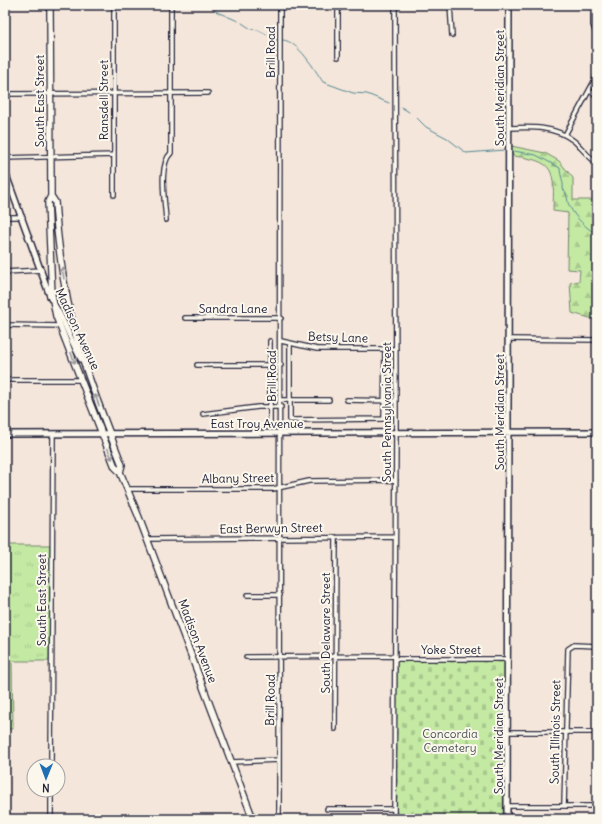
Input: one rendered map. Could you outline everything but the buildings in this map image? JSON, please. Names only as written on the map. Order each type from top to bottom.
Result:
[{"type":"main road","name":"South East Street","points":[[50,5],[51,196],[48,202],[53,303],[56,316]]},
{"type":"main road","name":"South Meridian Street","points":[[507,819],[509,5]]},
{"type":"main road","name":"Madison Avenue","points":[[5,172],[23,217],[53,303],[62,317],[75,350],[85,365],[122,465],[120,472]]},
{"type":"main road","name":"South East Street","points":[[51,196],[55,202],[59,246],[66,292],[85,365]]},
{"type":"main road","name":"Madison Avenue","points":[[56,316],[115,467],[120,472],[128,489],[253,819]]},
{"type":"main road","name":"East Troy Avenue","points":[[5,434],[509,431],[597,432]]},
{"type":"street","name":"Ransdell Street","points":[[114,5],[114,195]]},
{"type":"street","points":[[166,220],[164,173],[165,161],[171,153],[171,5]]},
{"type":"street","name":"Brill Road","points":[[279,819],[281,538],[280,5]]},
{"type":"street","points":[[338,5],[338,57]]},
{"type":"street","name":"South Pennsylvania Street","points":[[394,819],[396,480],[395,5]]},
{"type":"street","points":[[450,5],[452,35]]},
{"type":"street","points":[[593,5],[593,28],[597,36]]},
{"type":"street","points":[[565,135],[597,76]]},
{"type":"street","points":[[589,91],[597,95]]},
{"type":"street","points":[[5,94],[208,93]]},
{"type":"street","points":[[509,128],[540,128],[565,135],[597,163]]},
{"type":"street","points":[[5,158],[113,155]]},
{"type":"street","points":[[5,217],[23,217]]},
{"type":"street","points":[[5,272],[42,270]]},
{"type":"street","name":"Sandra Lane","points":[[185,318],[280,318]]},
{"type":"street","points":[[5,326],[60,326]]},
{"type":"street","points":[[509,338],[597,340]]},
{"type":"street","points":[[270,341],[270,424]]},
{"type":"street","name":"Betsy Lane","points":[[280,341],[317,349],[396,349]]},
{"type":"street","points":[[290,343],[290,420],[384,419],[385,349]]},
{"type":"street","points":[[197,365],[281,365]]},
{"type":"street","points":[[5,380],[81,380]]},
{"type":"street","points":[[281,400],[329,400]]},
{"type":"street","points":[[347,400],[396,401]]},
{"type":"street","points":[[203,414],[281,408]]},
{"type":"street","name":"South East Street","points":[[51,758],[53,434]]},
{"type":"street","name":"Albany Street","points":[[128,489],[273,489],[309,481],[396,480]]},
{"type":"street","name":"South Delaware Street","points":[[334,729],[336,537]]},
{"type":"street","name":"East Berwyn Street","points":[[147,539],[395,537]]},
{"type":"street","points":[[246,595],[280,595]]},
{"type":"street","name":"South Illinois Street","points":[[564,806],[566,658],[568,649],[574,645],[597,646]]},
{"type":"street","name":"Yoke Street","points":[[246,657],[335,655],[508,659]]},
{"type":"street","points":[[508,732],[597,732]]},
{"type":"street","points":[[232,762],[279,760]]},
{"type":"street","points":[[51,798],[51,819]]},
{"type":"street","points":[[507,806],[597,806]]},
{"type":"street","points":[[328,809],[394,809]]},
{"type":"green space","points":[[511,146],[545,153],[559,161],[573,178],[573,200],[597,200],[597,320],[572,313],[570,283],[579,281],[580,270],[567,269],[568,213],[553,211],[553,186],[550,170],[538,161],[513,156]]},
{"type":"green space","points":[[5,545],[50,545],[49,661],[12,661],[13,729],[5,729]]},
{"type":"green space","name":"Concordia Cemetery","points":[[397,661],[505,661],[503,819],[395,819]]},
{"type":"waterway","points":[[214,9],[217,12],[238,21]]},
{"type":"waterway","points":[[242,23],[251,29],[258,30],[278,40]]},
{"type":"waterway","points":[[283,40],[294,45],[300,51],[323,82],[353,93],[367,94],[389,103]]},
{"type":"waterway","points":[[401,107],[409,112]]},
{"type":"waterway","points":[[417,118],[426,127],[447,138],[466,153],[505,150]]},
{"type":"waterway","points":[[514,151],[536,155],[560,168],[563,189],[570,207],[575,215],[597,235]]}]
